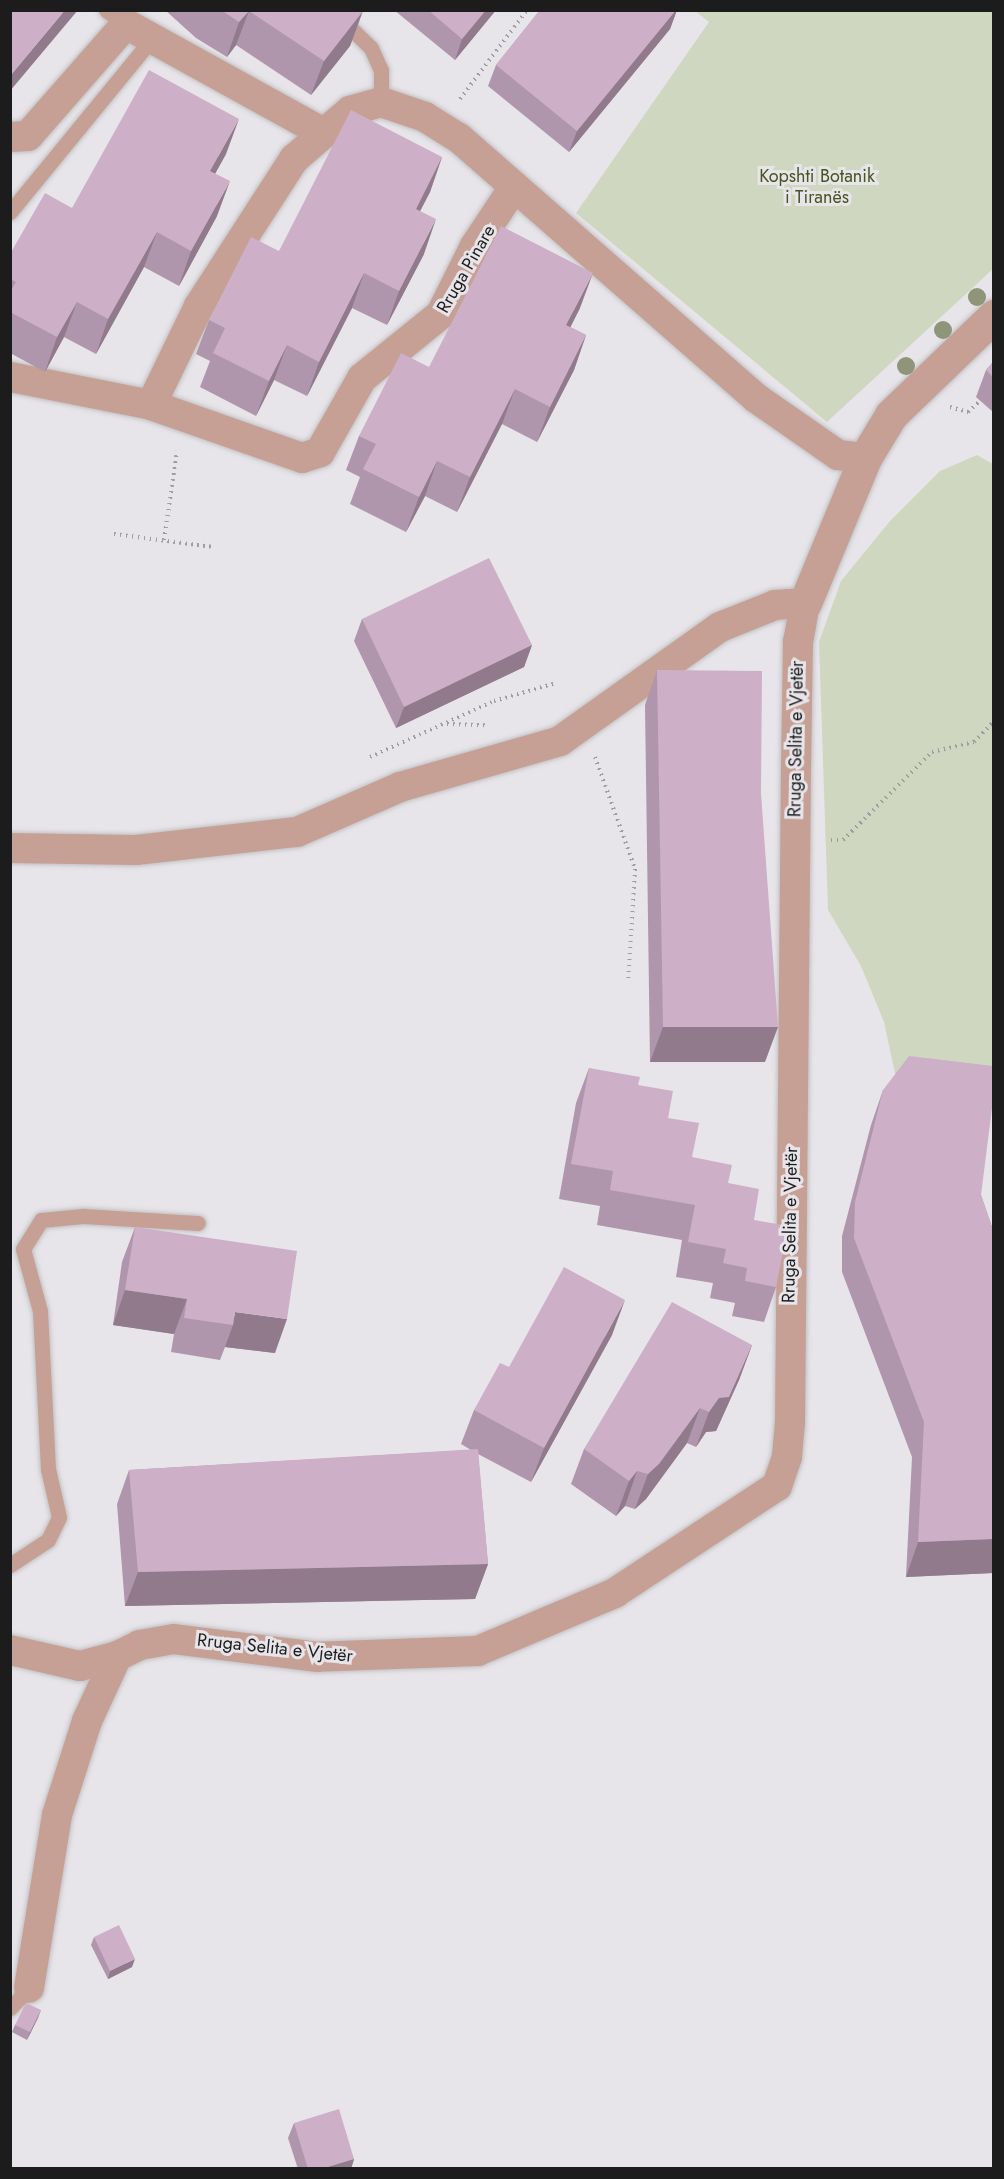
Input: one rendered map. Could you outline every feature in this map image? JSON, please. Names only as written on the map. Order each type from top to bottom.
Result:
[{"type":"street","points":[[10,137],[28,136],[116,17],[151,40],[322,132]]},
{"type":"street","points":[[151,405],[171,358],[226,260],[294,159],[322,132],[350,111],[381,102],[425,117],[459,138],[756,398],[838,455],[865,458]]},
{"type":"street","name":"Rruga Pinare","points":[[10,377],[151,405],[183,414],[302,458],[320,452],[362,378],[441,314],[475,246],[514,187]]},
{"type":"street","name":"Rruga Selita e Vjetër","points":[[10,1650],[80,1666],[117,1656],[140,1645],[174,1639],[318,1657],[478,1651],[615,1593],[777,1486],[788,1457],[790,1422],[798,641],[805,603],[865,458],[891,415],[993,316]]},
{"type":"street","points":[[10,848],[136,850],[297,832],[400,787],[560,741],[720,627],[775,605],[805,603]]},
{"type":"street","points":[[20,1998],[57,1815],[87,1721],[117,1656]]},
{"type":"lane","points":[[332,10],[371,48],[381,70],[381,102]]},
{"type":"lane","points":[[10,212],[151,40]]},
{"type":"lane","points":[[10,1565],[48,1540],[58,1517],[48,1469],[40,1311],[23,1249],[41,1220],[84,1216],[198,1222]]},
{"type":"path","points":[[462,95],[527,10]]},
{"type":"path","points":[[164,540],[183,414]]},
{"type":"path","points":[[114,534],[213,547]]},
{"type":"path","points":[[370,757],[494,701],[556,683]]},
{"type":"path","points":[[795,840],[843,840],[932,752],[974,741],[993,721]]},
{"type":"path","points":[[584,725],[632,849],[635,922],[628,982]]},
{"type":"green space","name":"Kopshti Botanik i Tiranës","points":[[695,11],[993,11],[993,269],[827,422],[576,213],[709,22]]},
{"type":"green space","points":[[977,455],[993,464],[994,1074],[896,1078],[884,1022],[861,966],[828,910],[819,642],[841,581],[890,521],[940,471]]},
{"type":"building","points":[[10,10],[65,10],[10,76]]},
{"type":"building","points":[[221,10],[363,11],[324,61],[249,11],[239,22]]},
{"type":"building","points":[[428,10],[486,10],[462,39]]},
{"type":"building","points":[[540,10],[676,10],[577,131],[496,65]]},
{"type":"building","points":[[149,70],[239,119],[210,171],[230,181],[191,251],[157,232],[108,319],[77,302],[57,337],[10,312],[10,292],[16,282],[10,279],[10,254],[45,193],[72,208]]},
{"type":"building","points":[[351,110],[442,157],[416,209],[436,219],[399,291],[364,273],[319,362],[287,345],[269,381],[213,353],[225,328],[209,320],[251,237],[279,251]]},
{"type":"building","points":[[501,226],[593,273],[566,325],[586,335],[550,407],[515,389],[470,477],[437,461],[419,497],[363,469],[376,444],[359,436],[401,353],[429,367]]},
{"type":"building","points":[[993,362],[993,377],[986,370]]},
{"type":"building","points":[[489,558],[532,645],[404,707],[362,619]]},
{"type":"building","points":[[657,670],[762,671],[761,794],[778,1027],[663,1027]]},
{"type":"building","points":[[909,1056],[993,1066],[993,1100],[981,1195],[993,1230],[993,1539],[918,1542],[924,1422],[854,1238],[855,1202],[883,1090]]},
{"type":"building","points":[[589,1068],[640,1077],[638,1085],[673,1091],[668,1118],[699,1123],[692,1157],[732,1165],[728,1183],[759,1189],[754,1220],[788,1226],[776,1287],[745,1281],[747,1268],[723,1263],[726,1249],[688,1242],[695,1205],[610,1190],[613,1171],[571,1164]]},
{"type":"building","points":[[135,1227],[297,1251],[287,1319],[235,1312],[233,1325],[184,1318],[187,1299],[125,1290]]},
{"type":"building","points":[[564,1267],[625,1300],[544,1448],[474,1410],[500,1363],[509,1367]]},
{"type":"building","points":[[672,1302],[752,1345],[729,1397],[719,1398],[709,1412],[700,1408],[659,1464],[648,1474],[637,1471],[629,1481],[584,1449]]},
{"type":"building","points":[[478,1449],[488,1564],[138,1572],[129,1470]]},
{"type":"building","points":[[119,1925],[135,1959],[110,1971],[94,1937]]},
{"type":"building","points":[[26,2003],[41,2010],[30,2032],[15,2025]]},
{"type":"building","points":[[339,2109],[354,2159],[321,2169],[308,2169],[294,2123]]}]
